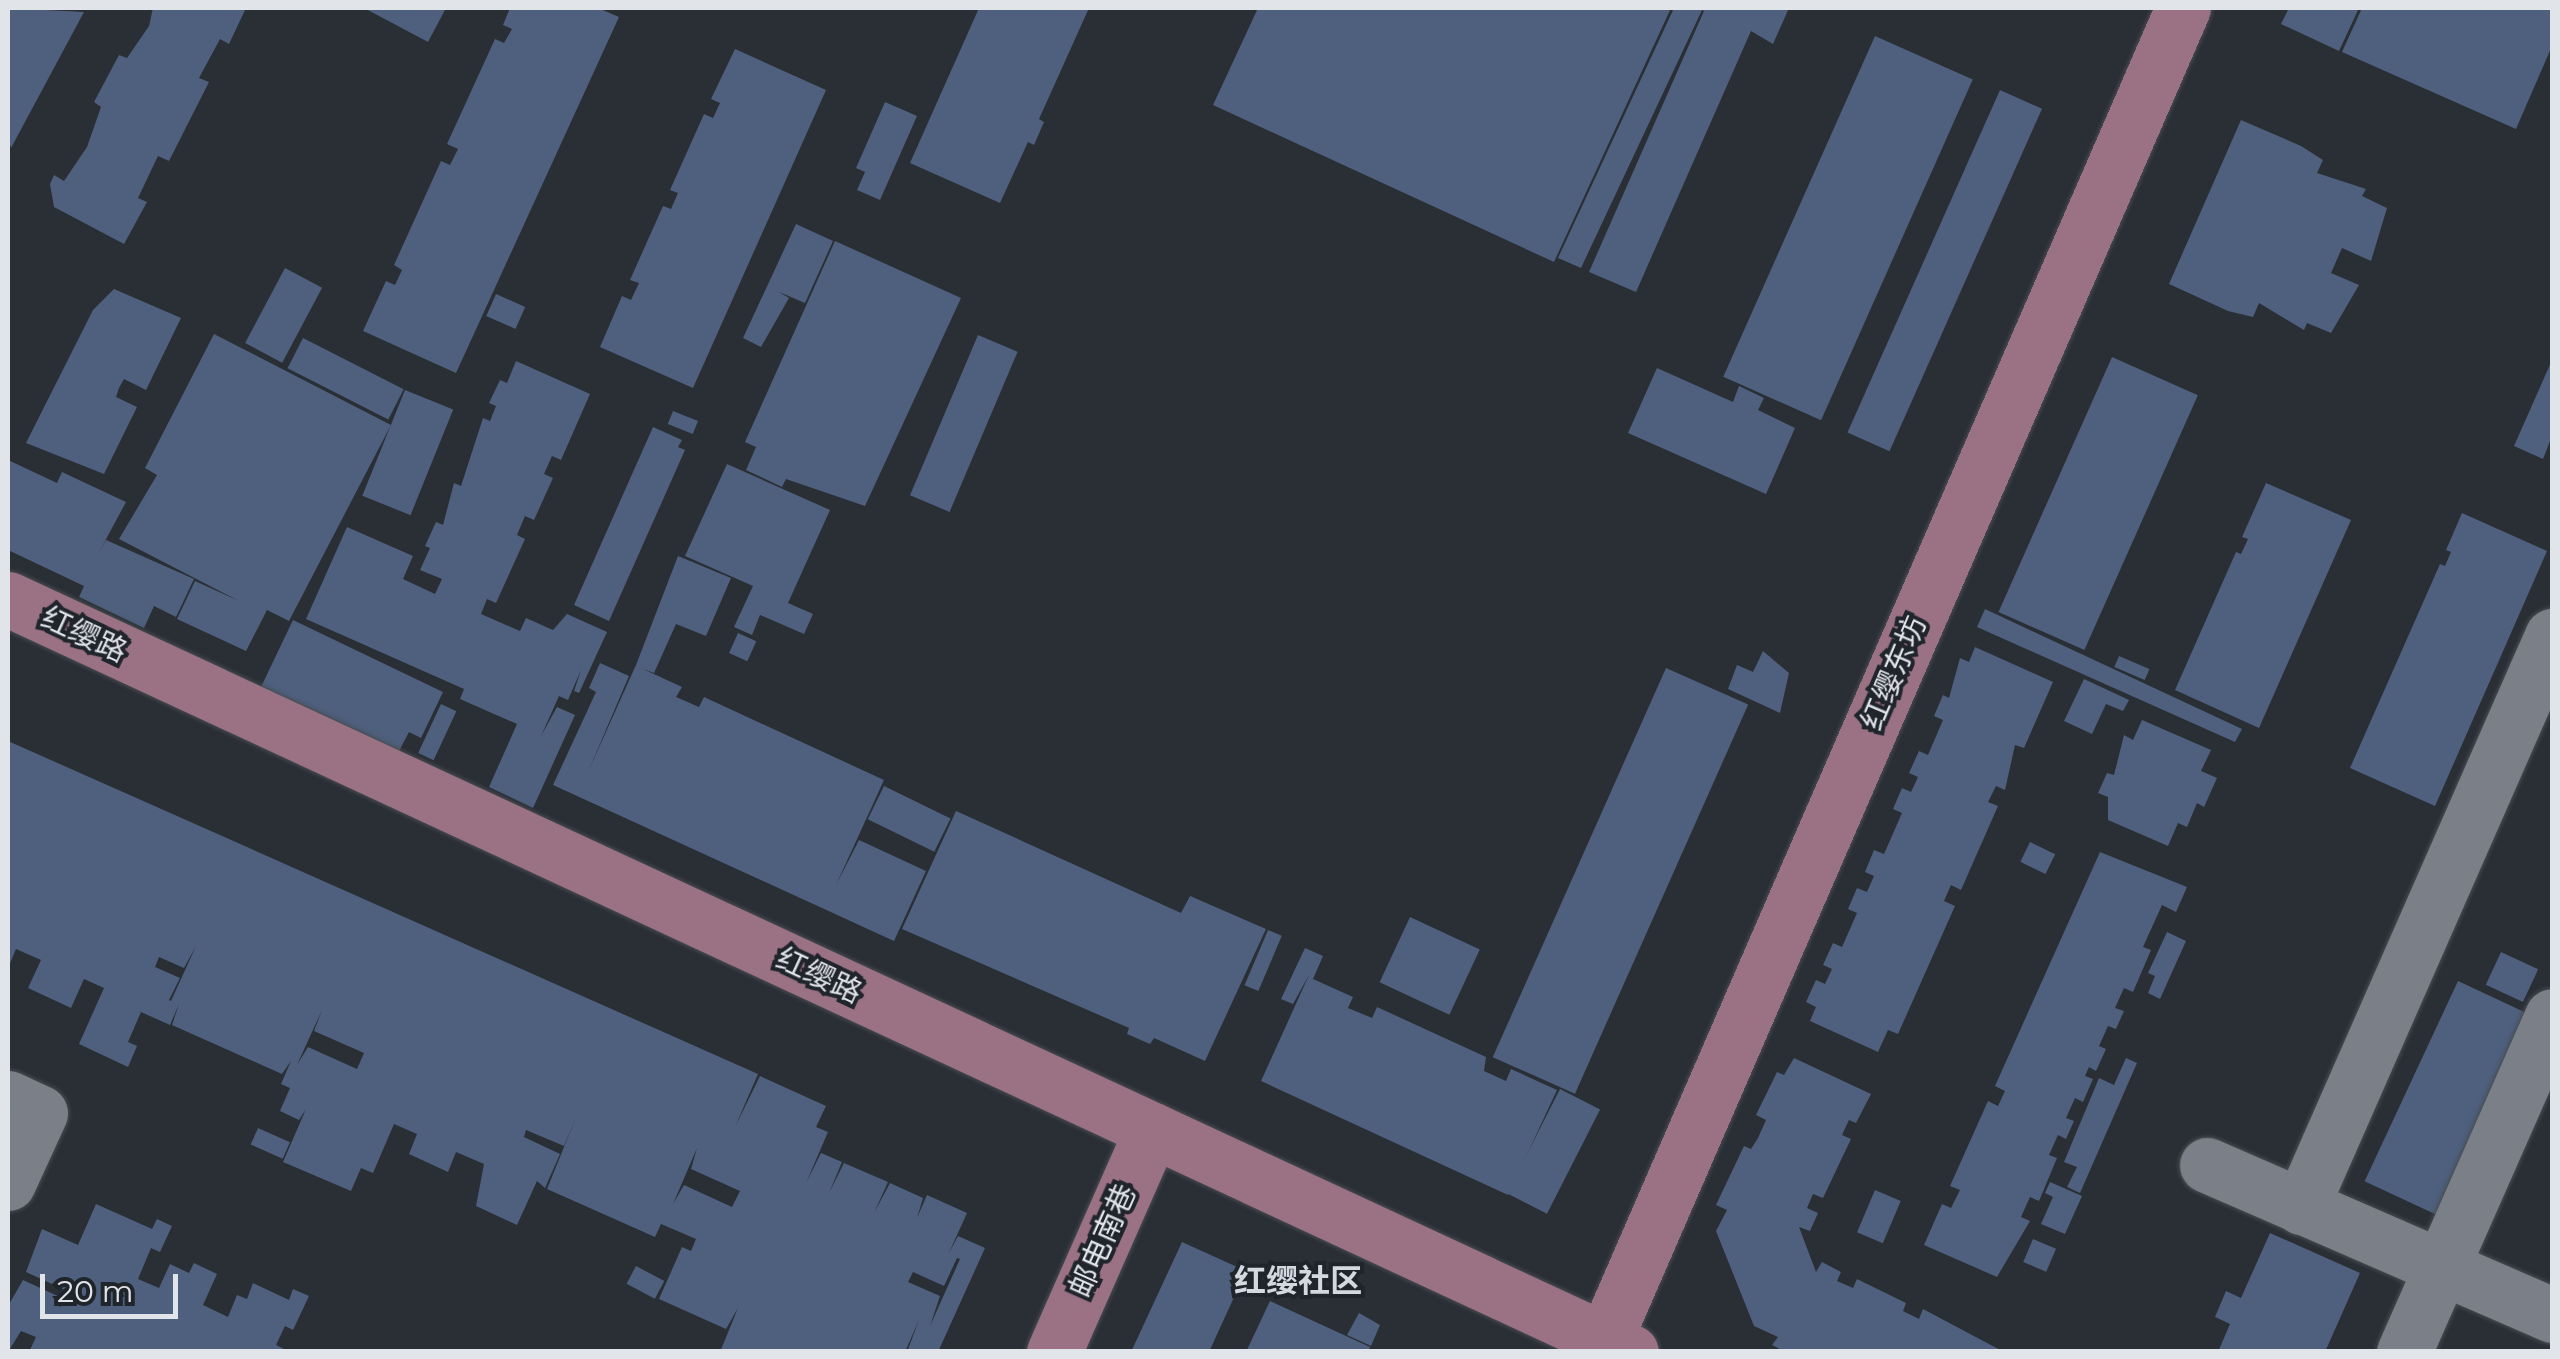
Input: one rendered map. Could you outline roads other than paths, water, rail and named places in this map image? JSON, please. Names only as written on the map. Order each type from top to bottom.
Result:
[{"type":"street","name":"红缨东坊","points":[[1618,1346],[2182,8]]},
{"type":"street","name":"红缨路","points":[[8,599],[1618,1346]]},
{"type":"street","points":[[2301,1207],[2552,636]]},
{"type":"street","points":[[2404,1352],[2552,1016]]},
{"type":"street","points":[[8,1098],[40,1113],[8,1183]]},
{"type":"street","name":"邮电南巷","points":[[1054,1352],[1152,1130]]},
{"type":"street","points":[[2207,1166],[2552,1315]]},
{"type":"district","name":"红缨社区","points":[[1298,1281]]}]
